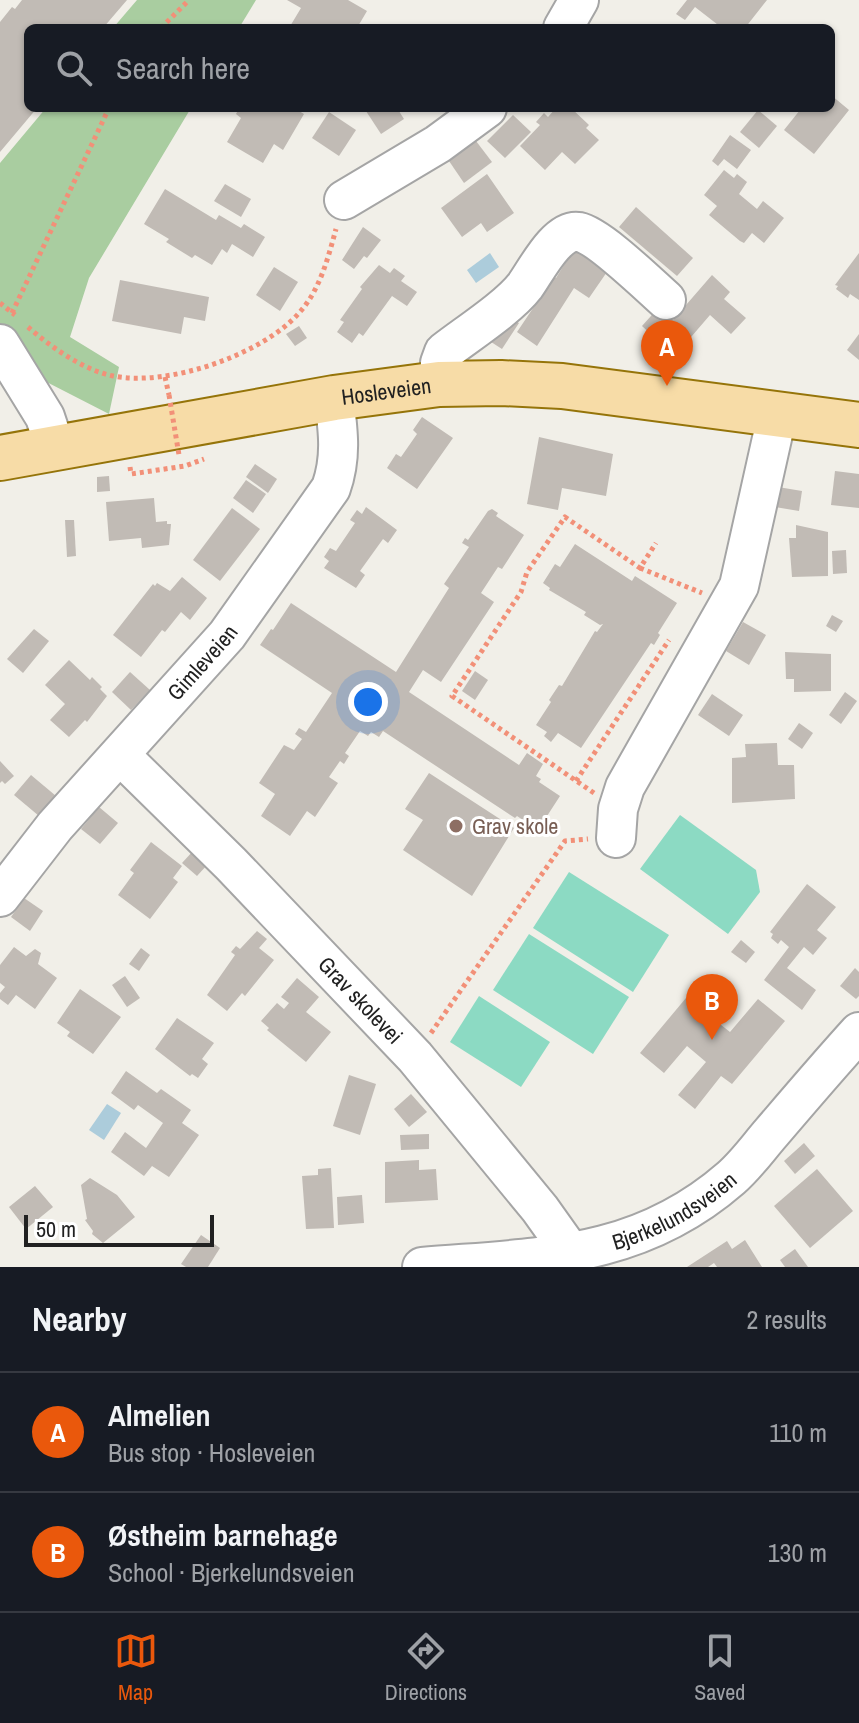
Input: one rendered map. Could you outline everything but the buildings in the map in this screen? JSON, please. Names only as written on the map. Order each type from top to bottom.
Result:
[{"type":"main road","name":"Hosleveien","points":[[0,458],[334,398],[439,384],[562,386],[859,425]]},
{"type":"street","points":[[565,24],[579,0]]},
{"type":"street","points":[[344,200],[438,144],[482,112]]},
{"type":"street","points":[[439,384],[444,352],[522,289],[550,249],[568,233],[578,232],[593,239],[666,300]]},
{"type":"street","points":[[10,328],[56,450]]},
{"type":"street","name":"Gimleveien","points":[[0,897],[55,826],[227,635],[331,488],[338,469],[340,446],[334,398]]},
{"type":"street","points":[[617,823],[625,787],[715,599],[739,586],[777,416]]},
{"type":"street","name":"Grav skolevei","points":[[121,756],[231,864],[415,1057],[540,1209],[573,1260]]},
{"type":"street","name":"Bjerkelundsveien","points":[[422,1267],[573,1260],[698,1205],[733,1176],[859,1032]]},
{"type":"path","points":[[165,24],[189,0]]},
{"type":"path","points":[[10,328],[107,112]]},
{"type":"path","points":[[10,328],[40,337],[92,369],[115,376],[165,377],[229,360],[265,341],[299,313],[325,270],[344,200]]},
{"type":"path","points":[[0,303],[10,328]]},
{"type":"path","points":[[165,377],[179,455]]},
{"type":"path","points":[[415,1057],[565,841],[617,823],[576,781],[452,696],[521,592],[527,572],[565,517],[640,568],[715,599]]},
{"type":"path","points":[[640,568],[656,543]]},
{"type":"path","points":[[692,605],[715,599]]},
{"type":"path","points":[[576,781],[676,630]]},
{"type":"green space","points":[[137,0],[256,0],[241,24],[116,24]]},
{"type":"green space","points":[[43,112],[189,112],[89,278],[70,337],[119,367],[109,414],[29,373],[0,324],[0,163]]},
{"type":"green space","points":[[680,815],[756,870],[760,892],[728,934],[640,869]]},
{"type":"green space","points":[[569,872],[669,935],[633,992],[533,928]]},
{"type":"green space","points":[[529,934],[629,997],[593,1054],[493,990]]},
{"type":"green space","points":[[479,996],[550,1042],[521,1087],[450,1042]]},
{"type":"water","points":[[490,253],[499,267],[476,283],[467,270]]},
{"type":"water","points":[[107,1104],[121,1113],[104,1140],[89,1130]]},
{"type":"place","name":"Almelien","points":[[667,386]]},
{"type":"place","name":"Grav skole","points":[[456,826]]},
{"type":"place","name":"Østheim barnehage","points":[[712,1040]]}]
